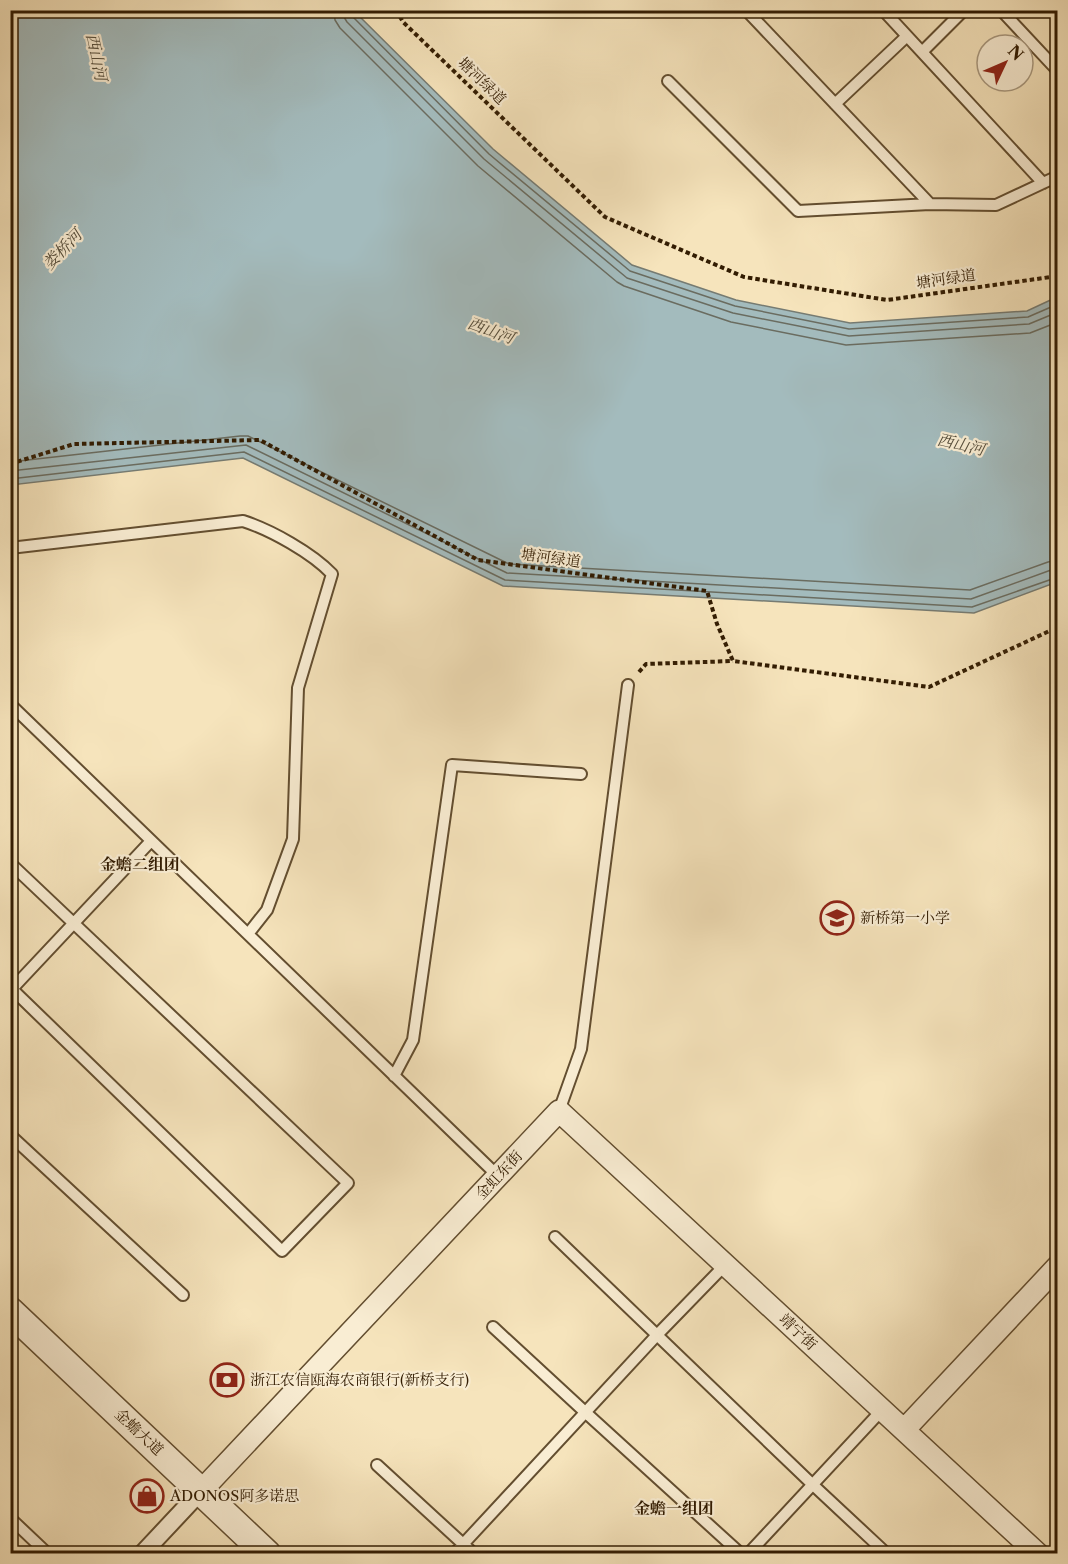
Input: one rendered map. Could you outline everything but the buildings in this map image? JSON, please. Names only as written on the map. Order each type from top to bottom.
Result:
[{"type":"street","name":"金虹东街","points":[[142,1554],[559,1111]]},
{"type":"street","name":"靖宁街","points":[[559,1111],[1027,1547]]},
{"type":"street","points":[[904,1430],[1058,1266]]},
{"type":"street","name":"金蟾大道","points":[[10,1311],[267,1554]]},
{"type":"lane","points":[[746,10],[930,204]]},
{"type":"lane","points":[[883,10],[1043,183]]},
{"type":"lane","points":[[922,52],[964,10]]},
{"type":"lane","points":[[1000,10],[1058,71]]},
{"type":"lane","points":[[835,104],[907,36]]},
{"type":"lane","points":[[668,81],[798,211],[930,204],[996,205],[1058,176]]},
{"type":"lane","points":[[10,548],[243,521],[261,527],[320,562],[332,574],[298,688],[293,839],[267,910],[248,934]]},
{"type":"lane","name":"金虹东街","points":[[559,1111],[581,1049],[627,685]]},
{"type":"lane","points":[[10,704],[498,1176]]},
{"type":"lane","points":[[394,1076],[413,1041],[452,765],[581,774]]},
{"type":"lane","points":[[10,863],[74,923],[348,1183],[282,1251],[11,990],[74,923],[151,841]]},
{"type":"lane","points":[[10,1135],[183,1295]]},
{"type":"lane","points":[[555,1237],[887,1554]]},
{"type":"lane","points":[[454,1554],[725,1265]]},
{"type":"lane","points":[[493,1327],[741,1554]]},
{"type":"lane","points":[[748,1554],[882,1410]]},
{"type":"lane","points":[[377,1464],[474,1554]]},
{"type":"lane","points":[[10,1518],[48,1554]]},
{"type":"path","name":"塘河绿道","points":[[396,10],[403,22],[605,218],[744,277],[887,300],[1058,276]]},
{"type":"path","name":"塘河绿道","points":[[10,464],[74,444],[260,440],[478,560],[707,591],[717,624],[733,661]]},
{"type":"path","points":[[627,685],[646,664],[733,661],[929,687],[1058,627]]},
{"type":"water","points":[[10,11],[354,11],[493,149],[632,265],[736,300],[850,323],[1027,311],[1057,297],[1057,582],[974,613],[503,586],[243,458],[11,485]]},
{"type":"place","name":"新桥第一小学","points":[[837,918]]},
{"type":"place","name":"浙江农信瓯海农商银行(新桥支行)","points":[[227,1380]]},
{"type":"place","name":"ADONOS阿多诺思","points":[[147,1496]]},
{"type":"district","name":"金蟾二组团","points":[[140,864]]},
{"type":"district","name":"金蟾一组团","points":[[674,1508]]},
{"type":"water label","name":"西山河","points":[[97,57]]},
{"type":"water label","name":"娄桥河","points":[[62,249]]},
{"type":"water label","name":"西山河","points":[[491,330]]},
{"type":"water label","name":"西山河","points":[[961,444]]}]
